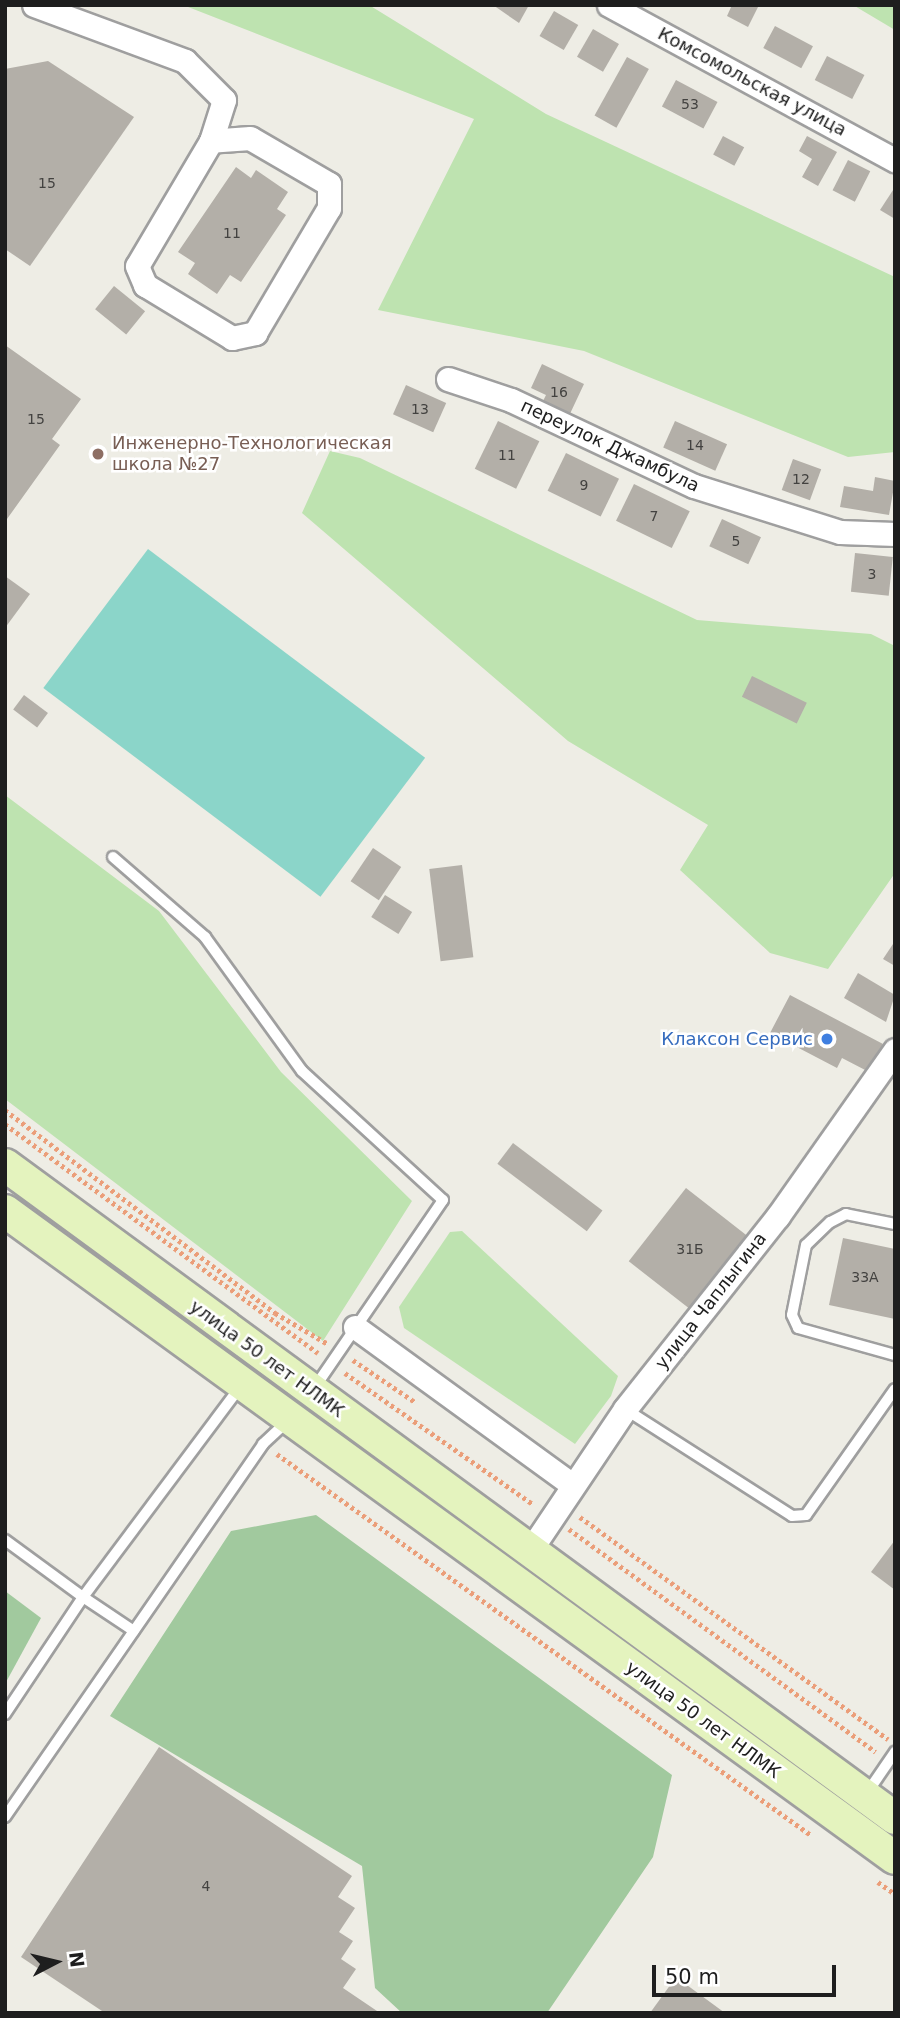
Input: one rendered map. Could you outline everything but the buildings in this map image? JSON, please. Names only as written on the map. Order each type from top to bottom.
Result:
[{"type":"main road","name":"улица 50 лет НЛМК","points":[[5,1166],[895,1818]]},
{"type":"main road","name":"улица 50 лет НЛМК","points":[[5,1211],[477,1556],[884,1868]]},
{"type":"main road","name":"улица 50 лет НЛМК","points":[[477,1556],[507,1567],[520,1565],[529,1552]]},
{"type":"street","points":[[34,5],[185,61],[224,100],[211,141],[137,265],[145,285],[232,338],[255,333],[329,208],[329,184],[250,138],[211,141]]},
{"type":"street","name":"Комсомольская улица","points":[[609,5],[895,160]]},
{"type":"street","name":"переулок Джамбула","points":[[448,379],[511,400],[694,486],[839,531],[895,534]]},
{"type":"street","name":"улица Чаплыгина","points":[[529,1552],[560,1500],[625,1409],[778,1216],[895,1050]]},
{"type":"street","points":[[355,1327],[560,1500]]},
{"type":"lane","points":[[113,857],[205,937],[302,1071],[443,1200],[311,1392]]},
{"type":"lane","points":[[895,1224],[846,1214],[830,1222],[806,1245],[792,1315],[798,1328],[895,1354]]},
{"type":"lane","points":[[5,1714],[83,1597],[243,1384]]},
{"type":"lane","points":[[625,1409],[792,1516],[806,1515],[895,1389]]},
{"type":"lane","points":[[5,1816],[263,1444],[291,1418]]},
{"type":"lane","points":[[5,1540],[134,1632]]},
{"type":"lane","points":[[865,1796],[892,1757]]},
{"type":"path","points":[[5,1110],[275,1313],[339,1350],[427,1411]]},
{"type":"path","points":[[5,1125],[330,1362],[560,1500],[895,1744]]},
{"type":"path","points":[[263,1444],[818,1840]]},
{"type":"path","points":[[560,1500],[892,1757]]},
{"type":"path","points":[[884,1868],[895,1894]]},
{"type":"green space","points":[[183,5],[369,5],[546,114],[895,277],[895,452],[848,457],[584,351],[378,310],[474,119]]},
{"type":"green space","points":[[853,5],[895,5],[895,30]]},
{"type":"green space","points":[[330,451],[360,458],[697,620],[871,634],[895,646],[895,873],[828,969],[770,953],[680,870],[708,825],[568,741],[302,513]]},
{"type":"green space","points":[[5,795],[159,911],[281,1072],[412,1201],[323,1341],[5,1099]]},
{"type":"green space","points":[[462,1231],[618,1376],[611,1396],[575,1444],[404,1328],[399,1307],[450,1232]]},
{"type":"green space","points":[[316,1515],[672,1775],[653,1857],[547,2013],[402,2013],[375,1988],[362,1866],[110,1716],[231,1531]]},
{"type":"green space","points":[[5,1591],[41,1618],[5,1684]]},
{"type":"shaded area","points":[[148,549],[425,758],[320,897],[43,688]]},
{"type":"place","name":"Инженерно-Технологическая школа №27","points":[[98,454]]},
{"type":"place","name":"Клаксон Сервис","points":[[827,1039]]}]
